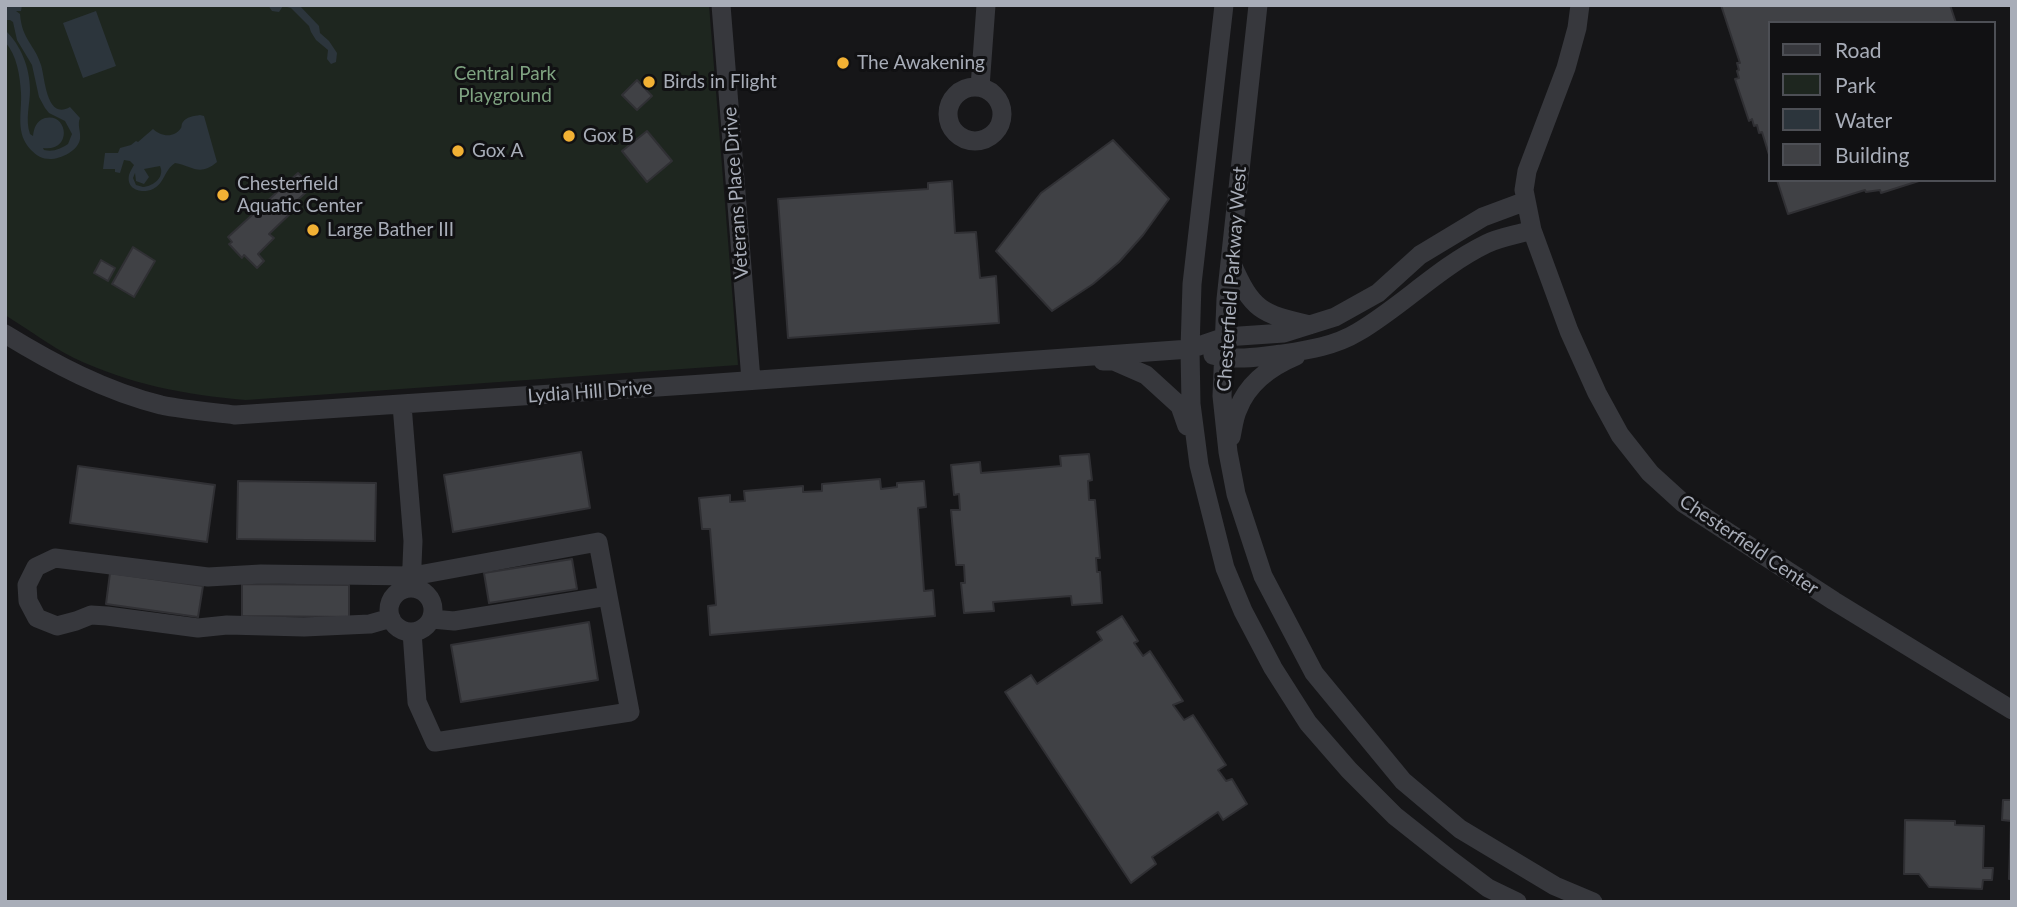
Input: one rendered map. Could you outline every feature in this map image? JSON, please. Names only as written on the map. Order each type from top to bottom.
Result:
[{"type":"street","name":"Veterans Place Drive","points":[[721,5],[751,380]]},
{"type":"street","points":[[980,87],[986,5]]},
{"type":"street","name":"Chesterfield Parkway West","points":[[1224,5],[1192,284],[1190,349],[1191,404],[1198,460],[1225,568],[1242,611],[1273,668],[1308,723],[1349,770],[1395,816],[1489,888],[1517,902]]},
{"type":"street","name":"Chesterfield Parkway West","points":[[1258,5],[1230,260],[1222,396],[1236,494],[1263,576],[1314,673],[1403,781],[1460,829],[1555,886],[1593,902]]},
{"type":"street","name":"Chesterfield Center","points":[[1580,5],[1566,68],[1527,171],[1524,190],[1532,230],[1569,331],[1597,393],[1620,435],[1650,473],[1683,503],[1834,601],[2012,710]]},
{"type":"street","points":[[1190,349],[1225,337],[1284,333],[1335,317],[1378,293],[1420,256],[1483,217],[1526,201]]},
{"type":"street","points":[[1228,452],[1238,409],[1254,382],[1287,360],[1357,333],[1448,267],[1487,243],[1532,230]]},
{"type":"street","points":[[1230,260],[1244,292],[1258,307],[1279,318],[1311,325]]},
{"type":"street","name":"Lydia Hill Drive","points":[[5,334],[54,363],[120,393],[162,405],[235,415],[1190,349]]},
{"type":"street","points":[[1190,349],[1224,358],[1259,357],[1312,349]]},
{"type":"street","points":[[1039,359],[1114,361],[1146,375],[1180,406],[1198,460]]},
{"type":"street","points":[[402,405],[413,541],[412,582],[393,598],[390,608],[391,618],[399,629],[412,632],[424,628],[432,619],[433,608],[430,598],[412,582]]},
{"type":"street","points":[[391,618],[370,624],[304,628],[227,625],[198,628],[91,615],[57,626],[37,618],[28,601],[27,585],[36,567],[55,558],[208,577],[261,575],[412,582],[598,542],[630,712],[435,742],[417,702],[412,632]]},
{"type":"street","points":[[432,619],[454,621],[608,596]]},
{"type":"green space","name":"Central Park Playground","points":[[5,5],[709,5],[738,365],[246,400],[158,387],[116,375],[74,358],[5,315]]},
{"type":"water","points":[[5,5],[22,5],[21,11],[16,11],[20,14],[23,30],[41,65],[51,103],[62,110],[70,107],[80,118],[79,143],[73,151],[59,158],[40,157],[31,150],[23,137],[20,123],[19,73],[15,59],[5,42],[5,30],[20,50],[28,73],[30,134],[33,136],[36,125],[42,119],[53,118],[59,121],[64,132],[63,139],[53,148],[43,148],[51,151],[68,144],[72,134],[65,121],[49,113],[39,97],[32,65],[17,40],[13,22],[5,20]]},
{"type":"water","points":[[268,5],[299,5],[319,26],[320,33],[337,53],[336,62],[331,64],[327,59],[328,50],[316,40],[309,26],[291,8],[283,6],[279,12],[272,11]]},
{"type":"water","points":[[96,11],[116,66],[83,78],[63,23]]},
{"type":"water","points":[[204,116],[217,162],[211,166],[201,170],[175,163],[157,186],[144,191],[136,190],[130,184],[129,175],[134,165],[130,161],[124,160],[120,173],[115,172],[115,169],[103,169],[105,153],[118,153],[120,148],[138,142],[153,129],[163,135],[175,134],[184,120]],"holes":[[[160,166],[155,183],[143,187],[136,185],[133,178],[135,173],[136,181],[144,184],[149,177],[144,169]]]},
{"type":"building","points":[[1721,5],[1950,5],[1955,21],[1769,21],[1769,155],[1762,132],[1759,133],[1752,119],[1749,121],[1735,79],[1739,78],[1737,63],[1740,63]]},
{"type":"building","points":[[637,80],[652,96],[637,110],[622,95]]},
{"type":"building","points":[[647,131],[672,161],[647,182],[622,151]]},
{"type":"building","points":[[1113,140],[1169,199],[1119,262],[1093,284],[1052,311],[996,251],[1041,193]]},
{"type":"building","points":[[298,173],[312,187],[293,204],[296,208],[269,234],[274,238],[258,254],[264,261],[257,268],[244,255],[242,258],[229,244],[232,242],[228,237]]},
{"type":"building","points":[[952,181],[955,233],[976,232],[980,278],[996,276],[999,323],[788,338],[778,199],[928,189],[928,183]]},
{"type":"building","points":[[1778,182],[1916,182],[1881,193],[1880,190],[1865,190],[1788,214]]},
{"type":"building","points":[[133,247],[155,261],[134,297],[112,284]]},
{"type":"building","points":[[101,260],[115,268],[108,281],[94,273]]},
{"type":"building","points":[[581,452],[590,508],[453,532],[444,475]]},
{"type":"building","points":[[1089,454],[1092,480],[1088,481],[1089,500],[1095,500],[1100,558],[1096,558],[1097,572],[1100,572],[1102,603],[1072,605],[1071,596],[993,602],[994,611],[964,613],[961,583],[965,583],[964,565],[956,565],[951,510],[960,510],[959,494],[954,495],[951,465],[980,462],[981,473],[1061,466],[1060,456]]},
{"type":"building","points":[[78,466],[215,485],[207,542],[70,523]]},
{"type":"building","points":[[880,479],[881,489],[897,487],[897,483],[924,481],[926,507],[918,508],[924,591],[933,590],[935,616],[710,635],[708,606],[716,605],[710,529],[702,529],[699,498],[730,495],[730,502],[745,501],[744,491],[803,486],[803,492],[822,491],[822,484]]},
{"type":"building","points":[[238,481],[376,483],[375,541],[237,539]]},
{"type":"building","points":[[572,559],[577,589],[489,603],[484,573]]},
{"type":"building","points":[[110,573],[203,586],[198,617],[106,604]]},
{"type":"building","points":[[242,584],[349,585],[349,617],[242,616]]},
{"type":"building","points":[[1122,616],[1138,641],[1134,643],[1143,656],[1150,651],[1183,701],[1173,705],[1184,720],[1193,715],[1226,765],[1218,770],[1226,781],[1232,779],[1247,804],[1223,820],[1218,812],[1152,857],[1156,864],[1131,883],[1005,692],[1031,675],[1037,684],[1102,640],[1097,632]]},
{"type":"building","points":[[589,622],[598,680],[461,702],[451,645]]},
{"type":"building","points":[[2011,798],[2012,879],[2009,879],[2011,821],[2002,820],[2003,800]]},
{"type":"building","points":[[1905,820],[1955,821],[1955,825],[1984,826],[1983,868],[1993,868],[1992,880],[1983,880],[1982,889],[1929,887],[1919,874],[1904,874]]},
{"type":"place","name":"The Awakening","points":[[843,63]]},
{"type":"place","name":"Birds in Flight","points":[[649,82]]},
{"type":"place","name":"Gox B","points":[[569,136]]},
{"type":"place","name":"Gox A","points":[[458,151]]},
{"type":"place","name":"Chesterfield Aquatic Center","points":[[223,195]]},
{"type":"place","name":"Large Bather III","points":[[313,230]]}]
